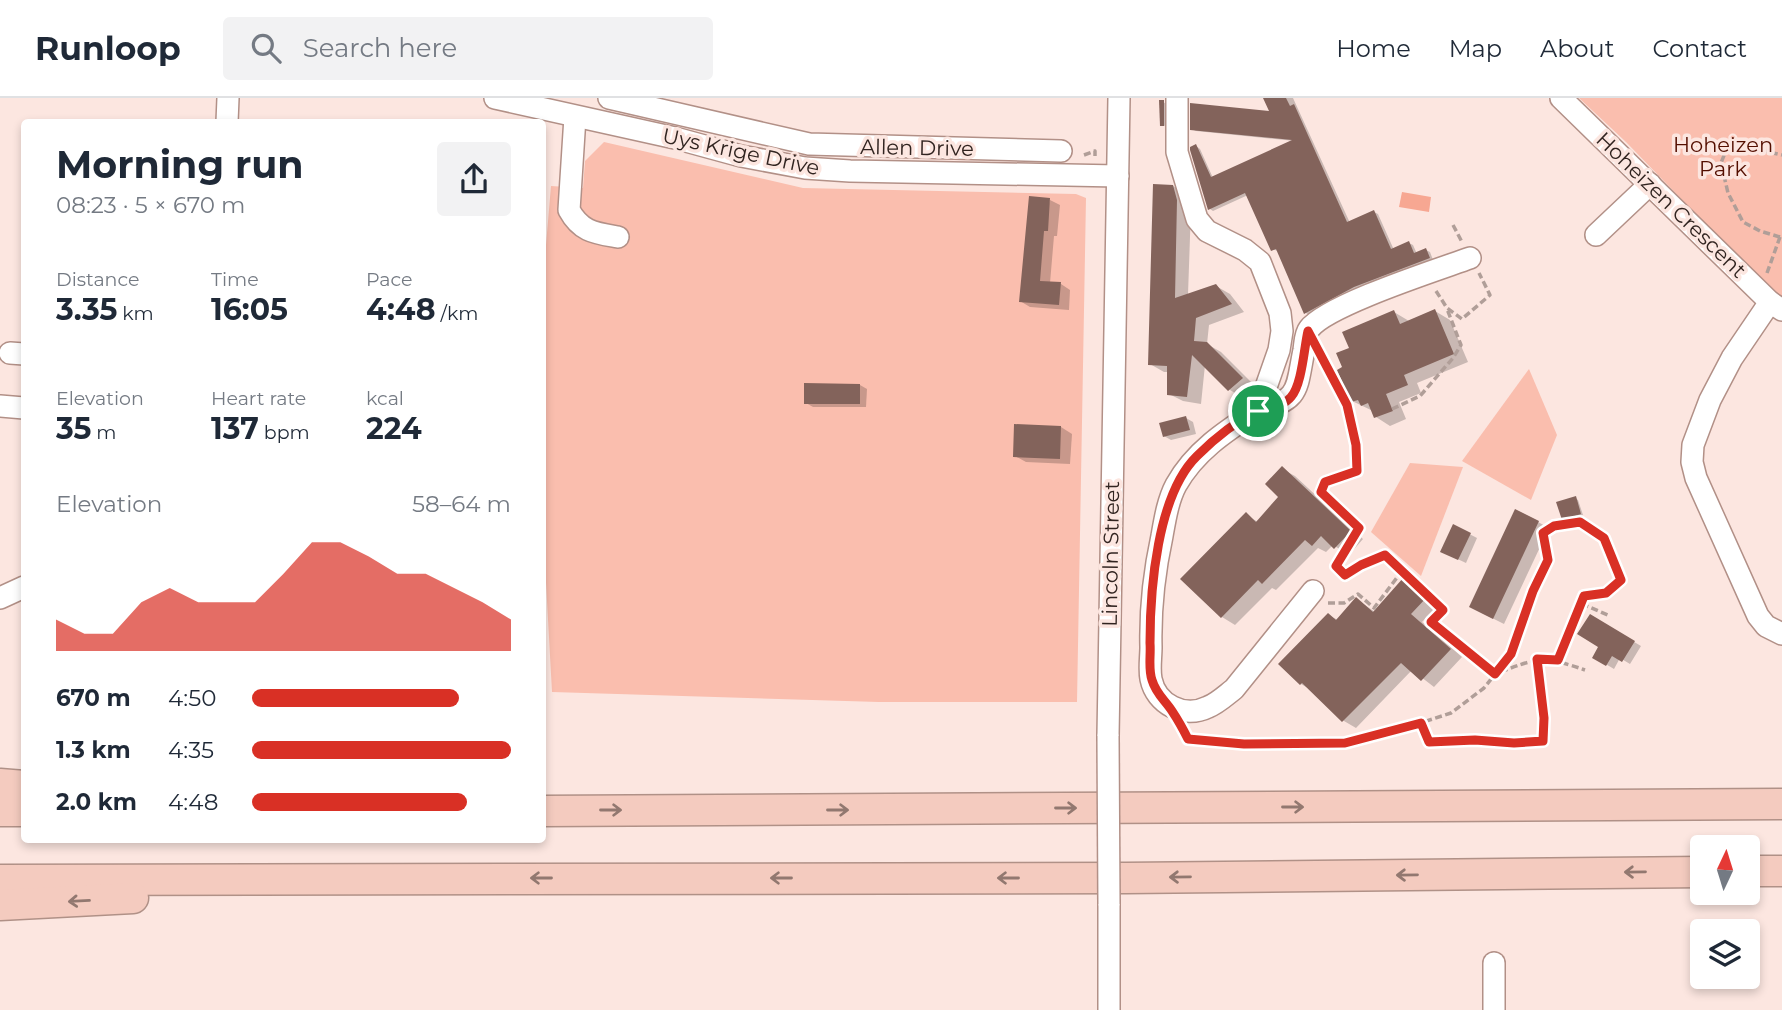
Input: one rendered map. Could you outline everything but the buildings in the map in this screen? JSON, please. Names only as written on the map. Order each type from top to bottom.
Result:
[{"type":"highway","points":[[0,784],[21,786]]},
{"type":"highway","points":[[546,811],[1782,804]]},
{"type":"highway","points":[[0,811],[21,811]]},
{"type":"highway","points":[[1760,871],[1782,871]]},
{"type":"highway","points":[[0,880],[1126,878],[1690,872]]},
{"type":"highway","points":[[0,905],[329,886],[367,878]]},
{"type":"street","points":[[227,119],[228,98]]},
{"type":"street","name":"Uys Krige Drive","points":[[495,98],[675,138],[741,156],[805,168],[1118,176]]},
{"type":"street","name":"Allen Drive","points":[[610,98],[809,144],[1061,151]]},
{"type":"street","name":"Lincoln Street","points":[[1109,1010],[1108,736],[1119,98]]},
{"type":"street","points":[[1177,98],[1177,152],[1197,219],[1207,231],[1245,250],[1260,262],[1280,313],[1282,331],[1279,350],[1258,411]]},
{"type":"street","name":"Hoheizen Crescent","points":[[1562,98],[1776,306]]},
{"type":"street","points":[[575,117],[569,210],[581,227],[598,234],[618,237]]},
{"type":"street","points":[[1596,235],[1650,184]]},
{"type":"street","points":[[1321,597],[1234,689],[1207,708],[1191,711],[1171,708],[1159,696],[1151,678],[1150,610],[1154,569],[1170,500],[1195,458],[1222,434],[1258,411],[1282,405],[1291,397],[1297,384],[1308,331],[1324,315],[1389,288],[1474,265]]},
{"type":"street","points":[[1776,306],[1732,358],[1710,400],[1693,445],[1692,462],[1696,478],[1758,616],[1766,626],[1782,634]]},
{"type":"street","points":[[0,406],[21,408]]},
{"type":"street","points":[[0,597],[21,588]]},
{"type":"street","points":[[1494,963],[1494,1010]]},
{"type":"path","points":[[1765,277],[1781,237],[1760,231],[1743,222],[1728,193],[1721,163],[1729,143],[1782,155]]},
{"type":"path","points":[[1447,308],[1462,319],[1490,295],[1474,265]]},
{"type":"path","points":[[1392,409],[1420,396],[1461,345],[1447,308],[1434,289]]},
{"type":"path","points":[[1308,331],[1347,405],[1356,445],[1357,471],[1325,482],[1321,492],[1359,528],[1336,566],[1345,575],[1385,555],[1443,610],[1431,622],[1495,674]]},
{"type":"path","points":[[1171,708],[1188,739],[1244,744],[1345,743],[1451,713],[1484,688],[1511,654],[1524,615],[1548,560],[1543,533],[1554,526],[1580,522],[1604,538],[1621,580],[1606,593],[1584,596],[1558,660]]},
{"type":"path","points":[[1321,597],[1344,603],[1358,594],[1374,607],[1402,571]]},
{"type":"path","points":[[1580,603],[1610,616]]},
{"type":"path","points":[[1495,674],[1537,659],[1558,660],[1585,670]]},
{"type":"path","points":[[1421,723],[1429,742],[1543,741],[1544,718],[1537,659]]},
{"type":"green space","name":"Hoheizen Park","points":[[1579,98],[1782,98],[1782,297],[1755,275],[1626,142]]},
{"type":"green space","points":[[604,142],[803,188],[1076,194],[1086,198],[1077,702],[879,702],[552,692],[546,583],[546,245],[551,186],[583,188],[585,161]]},
{"type":"green space","points":[[1529,369],[1557,435],[1531,500],[1462,461]]},
{"type":"green space","points":[[1410,463],[1463,467],[1421,576],[1371,532]]},
{"type":"shaded area","points":[[1402,192],[1431,197],[1429,212],[1399,207]]},
{"type":"route","points":[[1308,331],[1347,405],[1356,445],[1357,471],[1325,482],[1321,492],[1359,528],[1336,566],[1345,575],[1385,555],[1443,610],[1431,622],[1495,674],[1511,654],[1533,591],[1548,560],[1543,533],[1554,526],[1580,522],[1604,538],[1621,580],[1606,593],[1584,596],[1558,660],[1537,659],[1544,718],[1543,741],[1429,742],[1421,723],[1345,743],[1244,744],[1188,739],[1171,708],[1159,696],[1151,678],[1150,610],[1154,569],[1170,500],[1177,485],[1195,458],[1222,434],[1258,411],[1282,405],[1291,397],[1297,384],[1308,331]]}]
